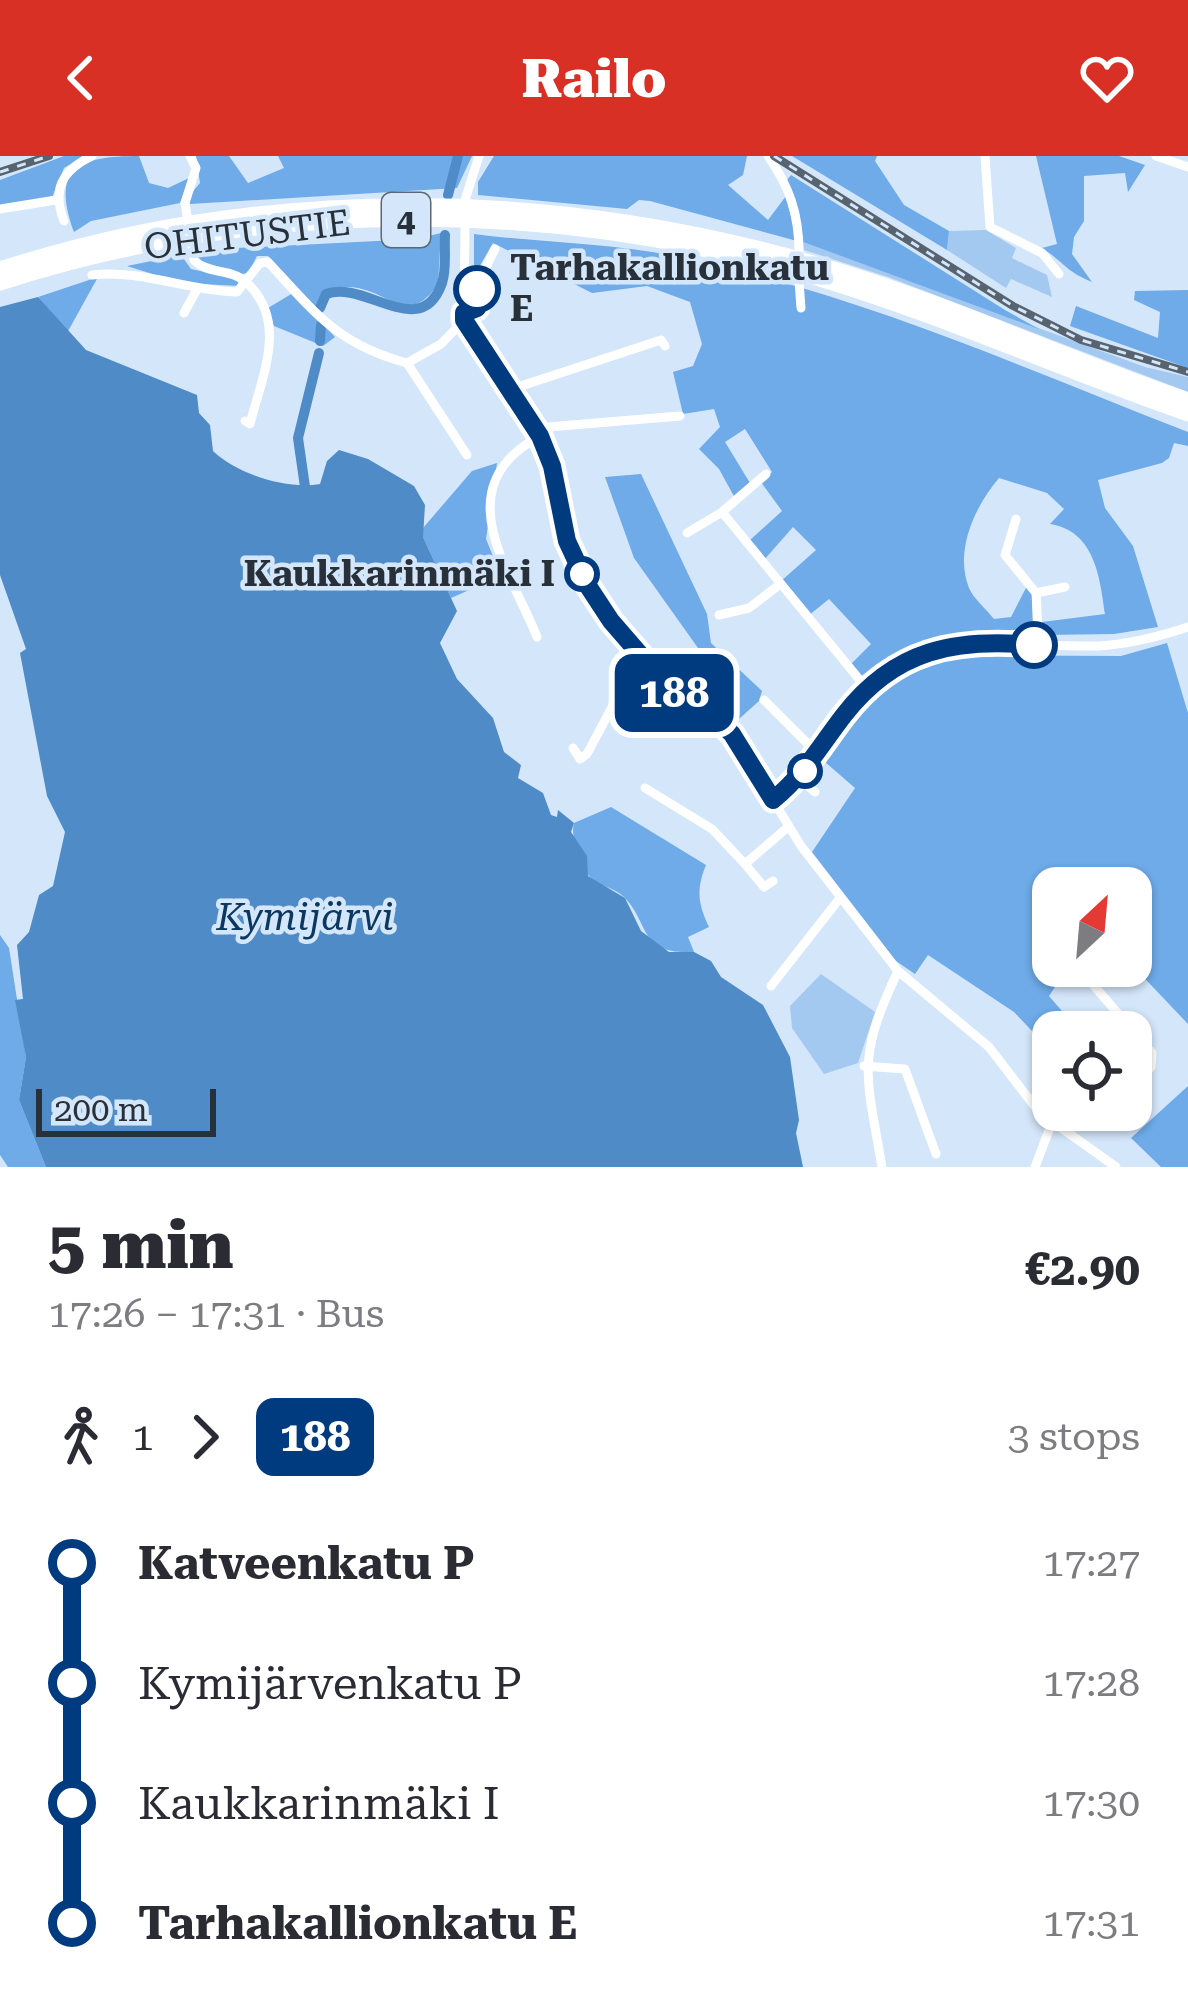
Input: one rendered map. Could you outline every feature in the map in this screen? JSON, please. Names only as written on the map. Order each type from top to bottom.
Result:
[{"type":"highway","name":"OHITUSTIE","points":[[0,268],[93,242],[262,213],[417,205],[557,212],[706,236],[816,263],[1188,400]]},
{"type":"highway","name":"OHITUSTIE","points":[[0,283],[122,250],[263,227],[415,220],[556,227],[702,249],[812,277],[1188,414]]},
{"type":"street","points":[[64,221],[56,200],[66,173],[92,156]]},
{"type":"street","points":[[190,156],[196,168],[185,202],[198,266],[238,276],[248,284],[266,310],[273,331],[250,424],[245,422]]},
{"type":"street","points":[[465,200],[479,156]]},
{"type":"street","points":[[768,156],[780,171],[797,215],[799,252]]},
{"type":"street","points":[[985,156],[989,227],[1042,253],[1059,274]]},
{"type":"street","points":[[1156,156],[1188,167]]},
{"type":"street","points":[[0,208],[56,200]]},
{"type":"street","points":[[465,228],[464,317],[538,432],[576,562],[611,621],[676,696],[722,722],[788,827],[898,970],[989,1047],[1032,1099]]},
{"type":"street","points":[[407,363],[441,344],[476,310],[477,285],[495,249]]},
{"type":"street","points":[[92,275],[116,272],[196,291],[237,292],[248,284],[260,263],[268,262],[341,338],[364,351],[407,363],[467,455]]},
{"type":"street","points":[[800,280],[801,308]]},
{"type":"street","points":[[184,313],[196,291]]},
{"type":"street","points":[[509,390],[661,340],[665,346]]},
{"type":"street","points":[[537,637],[490,537],[505,461],[538,432],[680,416]]},
{"type":"street","points":[[688,532],[722,512],[766,474]]},
{"type":"street","points":[[722,512],[868,689]]},
{"type":"street","points":[[1016,519],[1005,555],[1036,592],[1039,646]]},
{"type":"street","points":[[719,615],[749,608],[779,586]]},
{"type":"street","points":[[1036,592],[1065,587]]},
{"type":"street","points":[[773,800],[800,778],[868,689],[907,662],[942,646],[966,641],[1039,646],[1131,643],[1188,627]]},
{"type":"street","points":[[573,748],[580,759],[587,754],[634,649]]},
{"type":"street","points":[[764,700],[818,754]]},
{"type":"street","points":[[800,778],[815,793]]},
{"type":"street","points":[[645,788],[712,829],[764,887],[773,881]]},
{"type":"street","points":[[745,864],[788,827]]},
{"type":"street","points":[[772,986],[840,898]]},
{"type":"street","points":[[881,1167],[864,1066],[877,1015],[898,970]]},
{"type":"street","points":[[1095,987],[1116,1011]]},
{"type":"street","points":[[864,1066],[905,1069],[936,1154]]},
{"type":"street","points":[[1037,1166],[1049,1131]]},
{"type":"street","points":[[1065,1131],[1116,1167]]},
{"type":"shaded area","points":[[64,156],[84,156],[64,168],[51,200],[0,206],[0,180]]},
{"type":"shaded area","points":[[139,156],[149,183],[168,188],[189,178],[180,203],[91,221],[74,232],[66,193],[75,170],[99,159]]},
{"type":"shaded area","points":[[196,156],[229,156],[248,183],[284,168],[278,156],[472,156],[457,188],[190,204],[189,196],[200,183]]},
{"type":"shaded area","points":[[494,156],[747,156],[743,175],[728,185],[768,220],[786,196],[797,241],[650,201],[639,200],[627,209],[478,195],[478,182]]},
{"type":"shaded area","points":[[792,156],[877,156],[875,161],[904,205],[949,231],[947,250]]},
{"type":"shaded area","points":[[1036,156],[1119,156],[1145,165],[1128,192],[1125,173],[1084,176],[1084,221],[1074,237],[1072,254],[1092,282],[1042,248],[1057,244]]},
{"type":"shaded area","points":[[791,175],[1039,329],[803,242],[799,212],[787,180]]},
{"type":"shaded area","points":[[986,230],[1016,248],[1012,258],[1047,275],[1052,297],[1011,279],[1006,288],[947,250],[949,231]]},
{"type":"shaded area","points":[[441,233],[438,284],[419,303],[410,305],[347,287],[323,290],[317,308],[268,256],[257,256],[248,273],[241,274],[198,260],[197,250],[416,239]]},
{"type":"shaded area","points":[[474,234],[632,249],[749,273],[940,334],[1188,432],[1188,446],[1174,443],[1162,463],[1098,480],[1105,508],[1133,546],[1158,627],[1114,634],[1043,635],[1042,622],[1105,614],[1097,572],[1077,536],[1050,524],[1064,509],[1047,493],[999,478],[969,530],[965,574],[971,592],[994,619],[1011,617],[1027,586],[1032,595],[1033,634],[944,638],[864,679],[850,665],[871,644],[829,599],[808,616],[780,582],[816,550],[793,527],[764,560],[749,541],[782,511],[761,482],[772,472],[745,429],[725,442],[750,483],[735,498],[719,469],[699,449],[720,427],[714,409],[683,414],[673,372],[693,366],[702,344],[690,302],[647,286],[592,293],[493,243],[474,276]]},
{"type":"shaded area","points":[[803,242],[1145,367],[1188,377],[1188,392],[888,277],[804,250]]},
{"type":"shaded area","points":[[181,255],[191,269],[236,279],[240,286],[181,283],[127,266]]},
{"type":"shaded area","points":[[98,277],[67,333],[38,297]]},
{"type":"shaded area","points":[[1188,290],[1188,368],[1070,326],[1076,306],[1158,338],[1160,312],[1134,300],[1135,291]]},
{"type":"shaded area","points":[[293,293],[335,337],[323,346],[274,326],[268,308]]},
{"type":"shaded area","points":[[497,463],[486,539],[501,576],[451,598],[423,528],[472,471]]},
{"type":"shaded area","points":[[641,474],[707,614],[711,643],[762,691],[759,701],[730,727],[671,682],[703,655],[634,558],[605,477]]},
{"type":"shaded area","points":[[1167,643],[1188,713],[1188,1024],[1152,986],[1152,867],[1032,867],[1032,987],[1055,987],[1049,996],[1062,1011],[1032,1011],[1032,1031],[1014,1012],[928,955],[915,974],[896,961],[812,852],[855,788],[825,762],[849,727],[888,686],[942,655],[1121,656]]},
{"type":"shaded area","points":[[611,807],[706,865],[700,896],[709,927],[688,937],[694,952],[676,952],[654,943],[624,897],[586,872],[575,843],[574,823]]},
{"type":"shaded area","points":[[0,935],[9,948],[26,1057],[19,1100],[46,1167],[8,1167],[0,1155]]},
{"type":"shaded area","points":[[821,974],[875,1012],[858,1063],[824,1074],[792,1028],[790,1006]]},
{"type":"shaded area","points":[[1188,1086],[1188,1167],[1161,1167],[1131,1138],[1139,1131],[1152,1131],[1152,1119]]},
{"type":"water","name":"Kymijärvi","points":[[38,297],[86,350],[197,395],[199,413],[210,425],[213,451],[235,467],[278,482],[320,484],[327,461],[339,450],[368,459],[414,486],[425,505],[423,537],[457,611],[440,643],[457,679],[493,718],[504,752],[521,765],[518,778],[543,793],[551,815],[557,817],[558,810],[574,823],[571,832],[587,856],[588,876],[625,898],[641,931],[669,952],[694,952],[711,961],[721,977],[763,1005],[790,1057],[803,1167],[46,1167],[19,1100],[26,1057],[15,1000],[23,999],[17,945],[29,932],[39,895],[53,886],[65,832],[47,796],[20,653],[26,649],[0,575],[0,307]]},
{"type":"waterway","points":[[448,195],[458,156]]},
{"type":"waterway","points":[[320,308],[326,294],[341,292],[406,309],[420,308],[433,300],[442,283],[445,235]]},
{"type":"waterway","points":[[320,341],[321,325]]},
{"type":"waterway","points":[[305,487],[298,438],[319,353]]},
{"type":"railway","points":[[0,172],[49,156]]},
{"type":"railway","points":[[774,156],[1013,306],[1081,340],[1188,372]]},
{"type":"bus line","name":"188","points":[[477,289],[477,308],[464,313],[464,320],[547,450],[567,541],[588,586],[611,621],[676,696],[722,722],[773,800],[800,778],[868,689],[894,670],[942,646],[966,641],[1034,645]]},
{"type":"place","name":"Tarhakallionkatu E","points":[[477,289]]},
{"type":"place","name":"Kaukkarinmäki I","points":[[582,574]]}]
